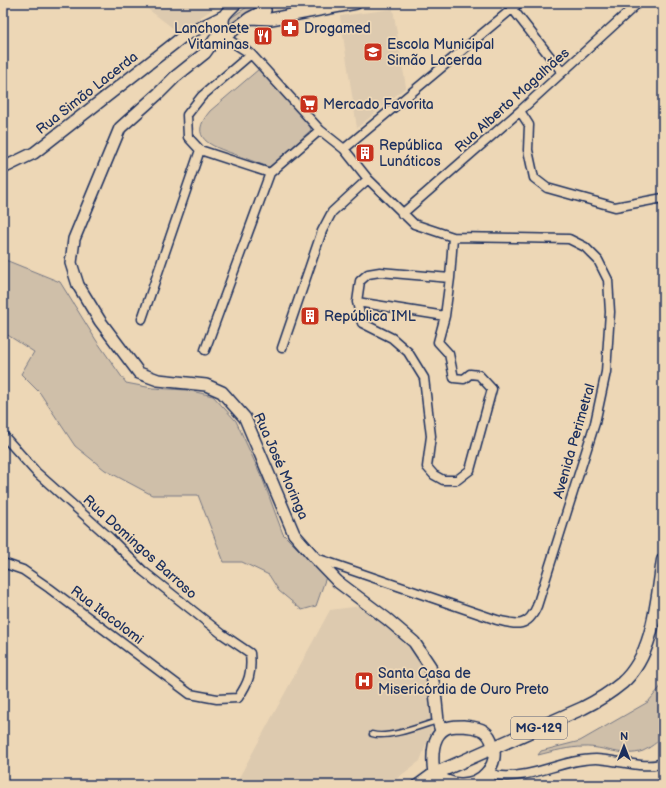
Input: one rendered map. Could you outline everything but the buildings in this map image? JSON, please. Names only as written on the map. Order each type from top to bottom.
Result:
[{"type":"main road","name":"MG-129","points":[[434,774],[583,708],[603,697],[623,682],[638,663],[649,638],[656,608],[663,560]]},
{"type":"main road","points":[[419,785],[434,774]]},
{"type":"street","points":[[222,34],[222,19],[236,3]]},
{"type":"street","points":[[185,35],[222,34],[267,10],[356,3]]},
{"type":"street","points":[[344,149],[510,6],[519,3]]},
{"type":"street","name":"Rua Alberto Magalhães","points":[[402,214],[520,111],[638,3]]},
{"type":"street","points":[[510,6],[562,72]]},
{"type":"street","name":"Rua Simão Lacerda","points":[[3,168],[34,153],[185,35],[224,16]]},
{"type":"street","name":"Avenida Perimetral","points":[[222,34],[250,54],[320,130],[344,149],[368,179],[402,214],[414,224],[453,238],[569,239],[586,247],[598,260],[608,280],[610,312],[606,372],[598,409],[590,439],[532,616],[527,622],[519,624],[509,623],[315,558]]},
{"type":"street","name":"Rua José Moringa","points":[[222,34],[205,52],[175,77],[120,128],[74,239],[71,263],[78,286],[100,321],[139,373],[158,380],[206,385],[222,392],[245,418],[294,534],[338,582],[387,619],[414,642],[430,666],[440,726]]},
{"type":"street","points":[[250,54],[202,96],[187,114],[188,137],[200,150],[270,173]]},
{"type":"street","points":[[520,111],[530,125],[528,150],[534,178],[547,188],[615,207],[663,198]]},
{"type":"street","points":[[205,350],[270,173],[320,130]]},
{"type":"street","points":[[142,319],[200,150]]},
{"type":"street","points":[[282,348],[322,231],[332,212],[368,179]]},
{"type":"street","points":[[450,278],[380,272],[368,274],[360,281],[357,302],[362,323],[392,338],[408,352],[424,378],[431,436],[427,467],[434,475],[443,480],[457,480],[470,470],[492,389],[479,374],[470,374],[464,379],[454,378],[449,354],[438,342],[445,316],[450,278],[453,238]]},
{"type":"street","points":[[357,302],[445,316]]},
{"type":"street","name":"Rua Domingos Barroso","points":[[3,435],[36,472],[110,538],[143,571],[216,630],[250,653],[252,669],[245,688],[238,698],[217,699],[190,694]]},
{"type":"street","name":"Rua Itacolomi","points":[[3,563],[24,570],[43,583],[190,694]]},
{"type":"street","points":[[440,726],[475,727],[485,731],[494,747],[493,764],[482,777],[469,784],[452,783],[434,774],[432,760],[434,744],[440,726]]},
{"type":"street","points":[[487,772],[501,776],[517,776],[585,760],[598,759],[652,766],[663,762]]},
{"type":"street","points":[[487,772],[490,785]]},
{"type":"lane","points":[[372,734],[380,735],[440,726]]},
{"type":"shaded area","points":[[140,3],[222,3],[178,32]]},
{"type":"shaded area","points":[[253,3],[260,3],[262,5],[231,31],[226,21]]},
{"type":"shaded area","name":"Escola Municipal Simão Lacerda","points":[[393,9],[406,87],[357,128],[340,16]]},
{"type":"shaded area","points":[[259,69],[264,71],[311,130],[269,167],[217,148],[205,140],[201,134],[203,120],[210,111]]},
{"type":"shaded area","points":[[3,259],[60,282],[96,340],[126,383],[152,388],[187,390],[213,396],[236,421],[263,480],[283,534],[326,577],[316,606],[302,610],[279,591],[269,575],[242,562],[224,562],[198,495],[152,495],[105,470],[75,446],[40,393],[21,374],[34,352],[3,332]]},
{"type":"shaded area","name":"Santa Casa de Misericórdia de Ouro Preto","points":[[361,606],[425,658],[444,696],[420,761],[388,785],[235,785],[330,610]]},
{"type":"shaded area","points":[[663,684],[663,737],[646,750],[636,753],[621,753],[599,748],[578,747],[538,755],[541,751],[580,741],[648,702]]},
{"type":"place","name":"Drogamed","points":[[290,28]]},
{"type":"place","name":"Lanchonete Vitaminas","points":[[263,36]]},
{"type":"place","name":"Escola Municipal Simão Lacerda","points":[[373,52]]},
{"type":"place","name":"Mercado Favorita","points":[[309,104]]},
{"type":"place","name":"República Lunáticos","points":[[365,153]]},
{"type":"place","name":"República IML","points":[[310,316]]},
{"type":"place","name":"Santa Casa de Misericórdia de Ouro Preto","points":[[364,681]]}]
